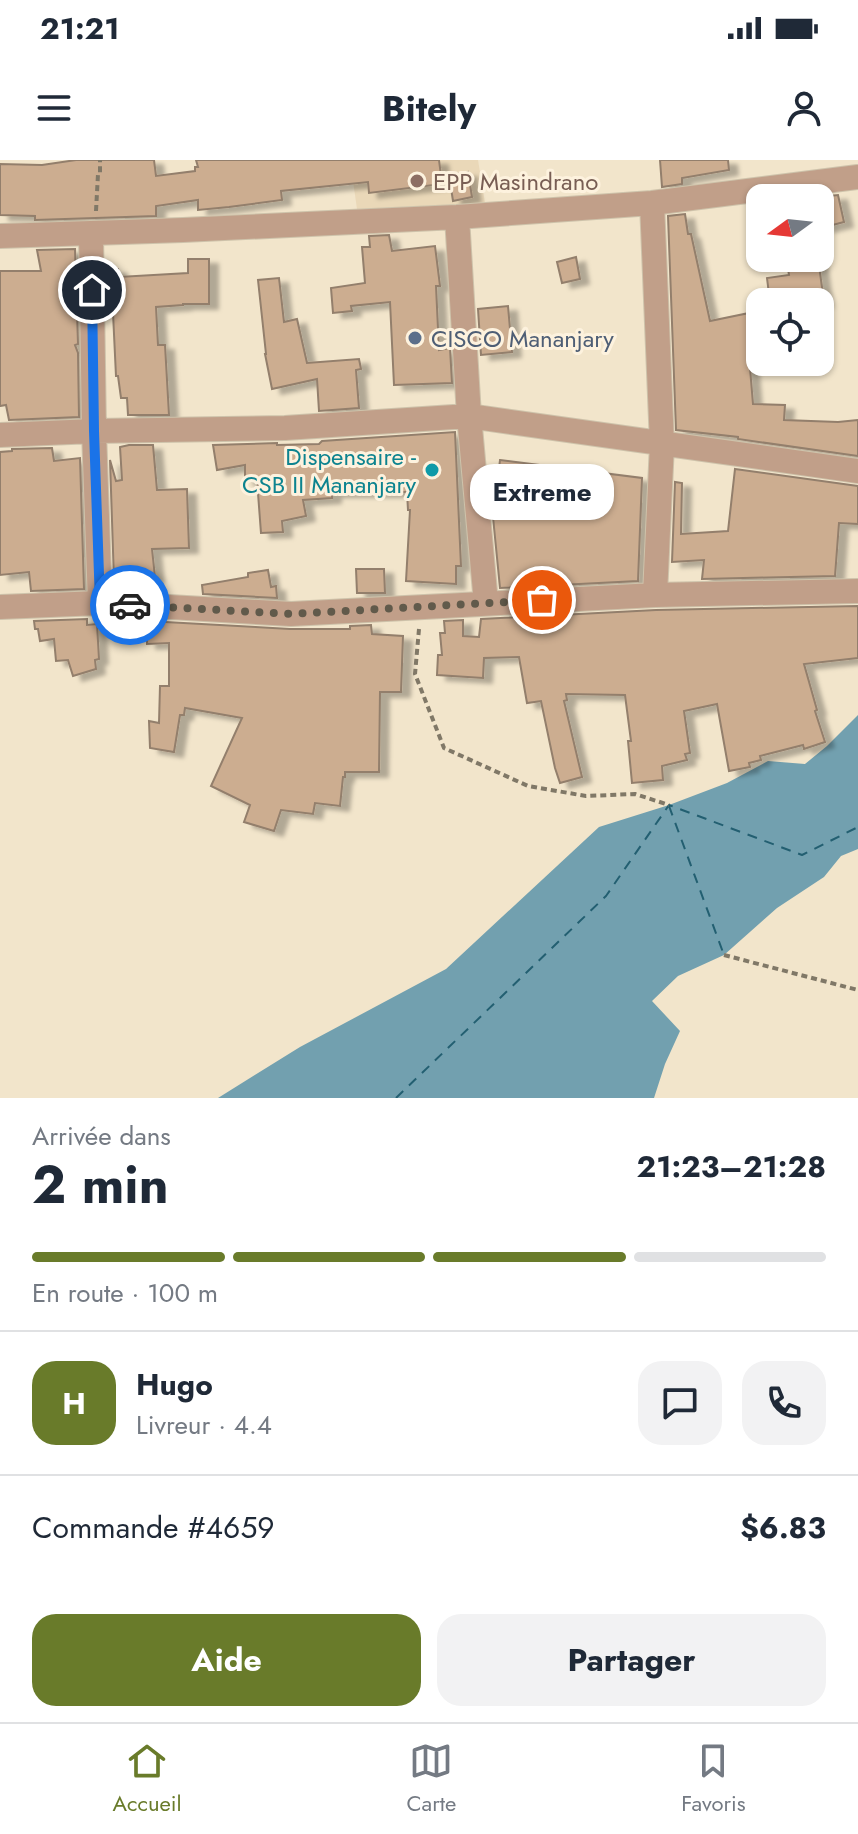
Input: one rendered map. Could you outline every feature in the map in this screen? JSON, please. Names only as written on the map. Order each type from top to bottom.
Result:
[{"type":"street","points":[[0,236],[457,217],[652,203],[858,177]]},
{"type":"street","points":[[652,203],[662,444],[655,595]]},
{"type":"street","points":[[457,217],[469,416],[486,603]]},
{"type":"street","points":[[91,233],[100,603]]},
{"type":"street","points":[[0,435],[285,428],[469,416],[858,471]]},
{"type":"street","points":[[0,607],[100,603],[291,614],[655,595],[858,591]]},
{"type":"path","points":[[91,233],[97,211],[100,160]]},
{"type":"path","points":[[418,607],[415,674],[444,748],[528,786],[586,796],[635,794],[669,805]]},
{"type":"path","points":[[724,955],[858,990]]},
{"type":"shaded area","name":"EPP Masindrano","points":[[350,160],[478,160],[485,203],[357,209]]},
{"type":"water","points":[[858,715],[858,849],[841,856],[824,877],[777,908],[724,955],[678,976],[652,1001],[680,1031],[654,1098],[218,1098],[300,1047],[446,969],[599,827],[727,783],[768,761],[805,764]]},
{"type":"building","points":[[76,160],[154,160],[156,176],[195,171],[198,167],[196,160],[439,160],[442,184],[369,193],[368,182],[281,191],[282,200],[198,210],[198,200],[156,206],[156,216],[35,220],[35,216],[0,215],[0,164],[42,165]]},
{"type":"building","points":[[660,160],[728,160],[729,170],[682,178],[682,184],[662,187]]},
{"type":"building","points":[[468,172],[472,197],[453,201],[449,175]]},
{"type":"building","points":[[834,195],[838,195],[844,222],[834,225]]},
{"type":"building","points":[[685,214],[710,321],[746,314],[746,376],[751,376],[753,404],[785,405],[784,420],[858,420],[858,456],[676,430],[668,216]]},
{"type":"building","points":[[389,235],[392,251],[435,246],[440,286],[436,286],[439,350],[450,348],[452,383],[394,385],[390,302],[351,306],[352,311],[333,313],[331,288],[365,283],[362,247],[370,247],[369,236]]},
{"type":"building","points":[[75,249],[79,417],[9,420],[6,405],[0,406],[0,271],[41,271],[37,250]]},
{"type":"building","points":[[576,257],[580,279],[562,283],[557,262]]},
{"type":"building","points":[[188,259],[209,259],[209,304],[156,307],[158,345],[165,345],[169,415],[128,415],[127,398],[121,398],[116,376],[113,313],[107,313],[107,270],[118,269],[119,277],[188,273]]},
{"type":"building","points":[[789,272],[820,272],[822,288],[768,288],[767,278],[789,275]]},
{"type":"building","points":[[279,278],[284,322],[297,319],[307,363],[359,359],[361,369],[356,370],[359,408],[319,411],[317,379],[272,389],[265,354],[258,280]]},
{"type":"building","points":[[508,306],[512,352],[481,355],[478,309]]},
{"type":"building","points":[[455,432],[461,566],[456,566],[456,584],[406,581],[410,510],[407,492],[332,492],[332,498],[303,500],[306,516],[282,521],[283,532],[261,533],[257,480],[245,480],[245,465],[217,470],[213,445],[319,444],[322,441]]},
{"type":"building","points":[[153,445],[157,490],[187,489],[189,548],[152,549],[155,577],[114,581],[110,460],[116,481],[122,480],[120,447]]},
{"type":"building","points":[[52,448],[54,461],[80,458],[84,589],[31,591],[29,572],[0,575],[0,452]]},
{"type":"building","points":[[500,460],[642,478],[638,581],[500,588],[493,517]]},
{"type":"building","points":[[735,469],[858,486],[858,524],[839,523],[835,576],[702,579],[704,560],[672,562],[675,482],[682,483],[681,534],[728,531]]},
{"type":"building","points":[[356,569],[384,569],[385,593],[357,593]]},
{"type":"building","points":[[268,570],[271,587],[276,586],[277,598],[203,594],[202,585]]},
{"type":"building","points":[[858,606],[858,658],[804,664],[825,742],[804,749],[803,745],[760,756],[761,760],[749,763],[750,767],[729,771],[717,704],[684,711],[690,753],[685,754],[687,760],[662,766],[663,780],[632,783],[625,695],[566,694],[567,700],[564,701],[582,777],[560,783],[541,701],[527,703],[519,657],[484,658],[483,678],[437,675],[438,655],[442,655],[440,633],[445,633],[444,621],[463,620],[463,636],[479,637],[481,619],[656,610]]},
{"type":"building","points":[[87,619],[87,625],[97,624],[99,659],[95,660],[96,669],[73,676],[68,660],[56,661],[54,639],[40,641],[34,621]]},
{"type":"building","points":[[147,621],[290,629],[350,629],[350,626],[371,625],[372,634],[403,636],[401,692],[380,692],[379,772],[345,772],[340,806],[315,803],[313,814],[281,810],[274,831],[244,822],[250,805],[211,786],[242,718],[185,708],[184,715],[180,715],[174,752],[150,748],[149,721],[159,723],[160,686],[169,686],[169,643],[147,644]]},
{"type":"ferry route","points":[[396,1098],[606,896],[669,805],[802,855],[858,827]]},
{"type":"ferry route","points":[[669,806],[724,955]]},
{"type":"way so far","points":[[130,605],[291,614],[542,600]]},
{"type":"place","name":"EPP Masindrano","points":[[417,181]]},
{"type":"place","name":"CISCO Mananjary","points":[[415,338]]},
{"type":"place","name":"Dispensaire - CSB II Mananjary","points":[[432,470]]},
{"type":"place","name":"Extreme","points":[[542,600]]},
{"type":"route","points":[[92,290],[100,603],[130,605]]}]
